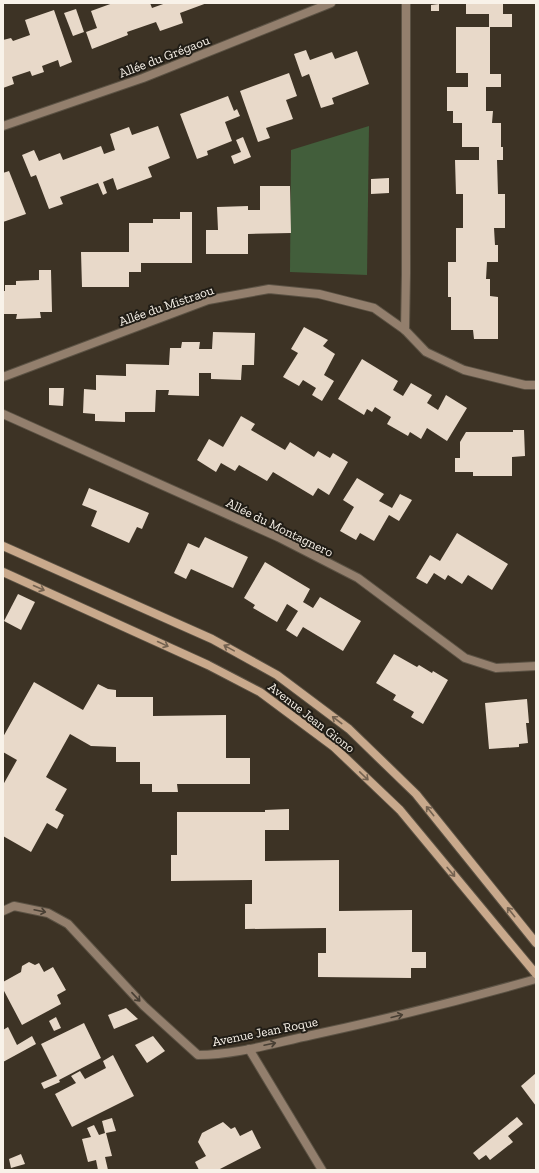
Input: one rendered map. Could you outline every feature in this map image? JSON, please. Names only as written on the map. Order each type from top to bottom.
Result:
[{"type":"street","name":"Allée du Grégaou","points":[[3,126],[143,78],[331,3]]},
{"type":"street","points":[[405,330],[406,3]]},
{"type":"street","name":"Allée du Mistraou","points":[[3,377],[208,300],[269,288],[319,294],[374,308],[405,330],[426,352],[464,370],[525,384],[536,385]]},
{"type":"street","name":"Allée du Montagnero","points":[[3,414],[278,537],[358,578],[465,658],[496,668],[536,666]]},
{"type":"street","name":"Avenue Jean Giono","points":[[3,546],[212,639],[277,675],[319,706],[349,729],[416,794],[536,943]]},
{"type":"street","name":"Avenue Jean Giono","points":[[3,572],[208,665],[260,692],[334,747],[400,810],[536,974]]},
{"type":"street","name":"Avenue Jean Roque","points":[[3,911],[14,906],[48,913],[68,924],[144,1006],[198,1054],[215,1055],[249,1049],[410,1012],[536,979]]},
{"type":"street","points":[[249,1049],[322,1170]]},
{"type":"green space","points":[[369,126],[367,275],[290,272],[291,150]]},
{"type":"building","points":[[113,3],[150,3],[152,8],[166,3],[207,3],[180,13],[183,23],[160,31],[156,22],[127,32],[128,35],[92,49],[86,32],[97,28],[91,11]]},
{"type":"building","points":[[466,3],[503,3],[503,14],[512,14],[512,27],[490,27],[490,74],[501,74],[501,87],[486,87],[486,111],[493,111],[492,123],[501,123],[501,147],[503,147],[503,160],[497,160],[498,194],[505,194],[505,228],[494,228],[495,245],[498,245],[498,262],[487,262],[486,279],[490,279],[490,296],[498,297],[498,339],[474,339],[473,330],[451,330],[451,297],[448,297],[448,262],[456,262],[456,228],[463,228],[463,194],[456,194],[455,160],[479,160],[479,147],[462,147],[462,123],[453,123],[453,111],[447,111],[447,87],[468,87],[468,73],[456,73],[456,27],[489,27],[489,14],[466,14]]},
{"type":"building","points":[[439,4],[439,11],[431,11],[431,5]]},
{"type":"building","points":[[76,9],[84,32],[73,36],[64,13]]},
{"type":"building","points":[[54,10],[72,62],[60,67],[58,60],[42,66],[44,72],[32,76],[30,71],[12,77],[14,84],[3,88],[3,40],[11,38],[13,41],[30,35],[25,20]]},
{"type":"building","points":[[306,50],[310,60],[332,52],[335,59],[357,51],[369,84],[332,98],[334,104],[321,108],[309,74],[302,77],[294,54]]},
{"type":"building","points":[[289,73],[297,96],[286,100],[293,119],[266,128],[270,138],[258,142],[240,91]]},
{"type":"building","points":[[228,96],[234,111],[237,109],[240,116],[225,122],[232,141],[207,151],[208,155],[197,159],[180,114]]},
{"type":"building","points":[[158,126],[170,158],[148,167],[152,177],[117,190],[113,178],[103,182],[107,193],[103,195],[98,183],[60,197],[63,204],[49,209],[36,175],[31,177],[22,155],[34,150],[39,161],[60,153],[63,160],[101,146],[104,154],[115,150],[110,134],[129,127],[132,135]]},
{"type":"building","points":[[243,137],[251,157],[234,164],[231,156],[241,152],[236,140]]},
{"type":"building","points":[[9,171],[26,214],[3,222],[3,173]]},
{"type":"building","points":[[389,178],[389,193],[371,194],[371,179]]},
{"type":"building","points":[[260,186],[290,186],[291,233],[248,234],[248,254],[206,254],[206,230],[218,230],[217,207],[248,206],[248,210],[260,210]]},
{"type":"building","points":[[180,212],[192,212],[192,263],[141,263],[141,272],[129,272],[129,287],[82,287],[81,252],[129,252],[129,223],[153,223],[153,219],[180,219]]},
{"type":"building","points":[[39,270],[51,270],[52,312],[40,312],[41,318],[16,319],[17,314],[3,314],[3,291],[5,291],[5,285],[16,285],[16,281],[39,280]]},
{"type":"building","points":[[304,327],[328,340],[323,346],[335,354],[324,375],[334,381],[322,401],[312,395],[316,388],[303,380],[299,386],[283,377],[298,353],[291,349]]},
{"type":"building","points":[[213,332],[255,333],[254,365],[242,365],[241,380],[211,379],[211,373],[199,373],[199,396],[168,395],[169,390],[156,390],[155,412],[125,412],[125,422],[95,421],[95,414],[83,413],[84,389],[96,390],[96,375],[126,376],[126,364],[169,365],[170,348],[181,348],[182,342],[200,342],[199,349],[212,349]]},
{"type":"building","points":[[362,359],[398,381],[393,390],[403,396],[411,383],[432,395],[427,403],[438,410],[446,395],[467,408],[447,441],[427,428],[421,439],[410,432],[408,436],[387,424],[391,417],[375,407],[372,412],[367,409],[364,415],[338,399]]},
{"type":"building","points":[[49,388],[64,388],[63,406],[49,405]]},
{"type":"building","points":[[241,416],[255,424],[251,430],[285,450],[290,442],[314,457],[318,451],[330,458],[333,453],[348,462],[329,495],[318,488],[313,496],[273,472],[267,481],[239,465],[235,471],[221,463],[216,472],[197,460],[209,439],[223,447]]},
{"type":"building","points":[[513,430],[524,430],[525,456],[512,457],[512,476],[473,476],[473,472],[455,472],[455,458],[460,458],[460,442],[466,432],[513,432]]},
{"type":"building","points":[[357,478],[384,494],[379,501],[392,508],[400,494],[412,500],[399,521],[389,515],[374,541],[360,533],[356,540],[340,531],[354,507],[343,500]]},
{"type":"building","points":[[89,488],[149,513],[142,529],[137,527],[129,543],[91,526],[97,511],[82,505]]},
{"type":"building","points":[[457,533],[508,564],[492,590],[468,575],[462,584],[448,575],[445,580],[434,573],[427,584],[416,578],[430,555],[440,561]]},
{"type":"building","points":[[205,537],[248,557],[233,588],[191,569],[186,579],[174,573],[188,543],[199,548]]},
{"type":"building","points":[[265,562],[310,589],[303,602],[313,608],[320,597],[361,621],[343,651],[303,627],[297,637],[286,630],[298,611],[287,604],[277,622],[253,608],[255,605],[244,598]]},
{"type":"building","points":[[18,594],[35,602],[21,630],[4,621]]},
{"type":"building","points":[[394,654],[417,667],[419,665],[448,680],[423,724],[411,717],[414,712],[393,700],[396,695],[376,683]]},
{"type":"building","points":[[34,682],[83,710],[98,684],[108,689],[116,690],[116,697],[153,697],[153,716],[226,715],[226,758],[250,758],[250,784],[177,784],[178,792],[152,792],[152,784],[140,784],[140,762],[116,762],[116,747],[91,746],[70,734],[46,777],[67,789],[55,810],[64,815],[57,829],[47,823],[31,852],[3,836],[3,785],[17,760],[3,752],[3,737]]},
{"type":"building","points":[[527,699],[529,723],[526,723],[528,743],[519,744],[519,747],[489,749],[485,703]]},
{"type":"building","points":[[289,809],[289,830],[265,830],[265,861],[339,860],[339,911],[412,910],[412,952],[426,952],[426,968],[411,968],[411,978],[318,977],[318,953],[326,953],[326,928],[245,929],[245,904],[252,904],[252,880],[171,881],[171,855],[177,855],[177,812],[265,812],[265,810]]},
{"type":"building","points":[[29,962],[35,965],[39,963],[44,972],[53,967],[66,990],[57,995],[61,1004],[22,1025],[3,989],[3,982],[21,972],[22,966]]},
{"type":"building","points":[[126,1008],[138,1019],[114,1029],[108,1015]]},
{"type":"building","points":[[56,1017],[61,1028],[54,1031],[49,1021]]},
{"type":"building","points":[[84,1023],[101,1058],[59,1080],[60,1082],[44,1089],[41,1083],[57,1076],[41,1044]]},
{"type":"building","points":[[8,1027],[17,1045],[32,1036],[36,1044],[3,1062],[3,1030]]},
{"type":"building","points":[[153,1036],[165,1051],[147,1063],[135,1045]]},
{"type":"building","points":[[113,1055],[134,1096],[72,1127],[55,1094],[76,1083],[71,1076],[80,1071],[85,1079],[106,1068],[103,1061]]},
{"type":"building","points":[[536,1073],[536,1106],[521,1086]]},
{"type":"building","points":[[517,1117],[523,1124],[508,1136],[513,1142],[490,1160],[486,1155],[479,1160],[473,1153]]},
{"type":"building","points":[[112,1118],[116,1131],[106,1133],[112,1156],[105,1157],[108,1170],[98,1170],[96,1160],[88,1162],[82,1139],[91,1137],[87,1128],[94,1125],[99,1135],[105,1133],[102,1121]]},
{"type":"building","points":[[223,1122],[231,1129],[235,1127],[240,1136],[252,1130],[261,1148],[218,1170],[199,1170],[195,1162],[206,1156],[198,1142],[202,1133]]},
{"type":"building","points":[[21,1154],[25,1164],[11,1168],[9,1159]]}]
